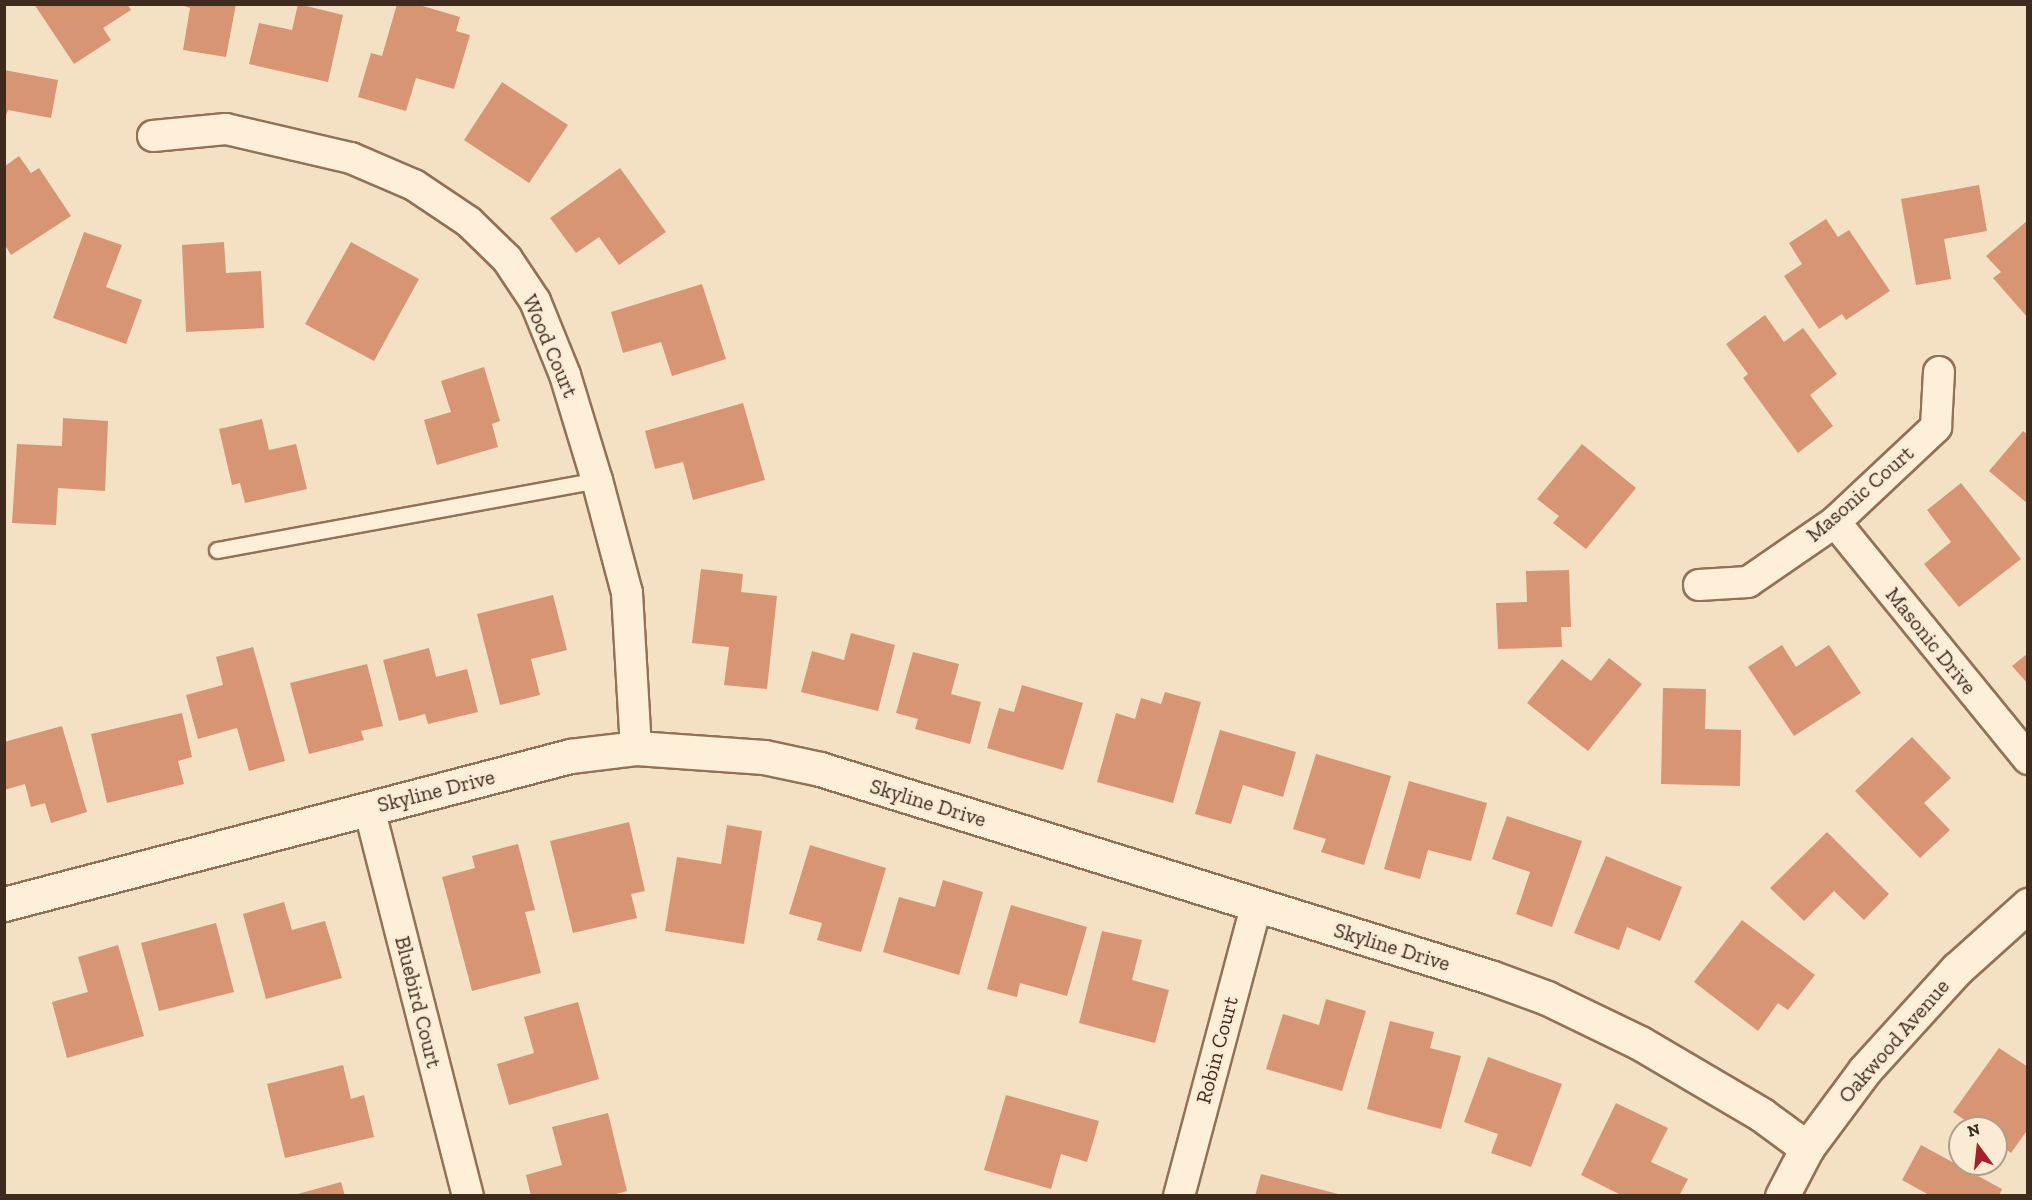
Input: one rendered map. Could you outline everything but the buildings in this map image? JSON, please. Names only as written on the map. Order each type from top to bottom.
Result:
[{"type":"street","name":"Wood Court","points":[[153,136],[226,129],[351,158],[414,185],[469,222],[507,259],[535,301],[565,375],[597,480],[627,593],[636,748]]},
{"type":"street","name":"Masonic Court","points":[[1699,585],[1748,582],[1835,522],[1936,427],[1939,372]]},
{"type":"street","name":"Masonic Drive","points":[[1835,522],[2028,759]]},
{"type":"street","name":"Skyline Drive","points":[[4,904],[570,756],[636,748],[764,757],[820,769],[1490,977],[1591,1017],[1762,1115],[1807,1148]]},
{"type":"street","name":"Bluebird Court","points":[[369,808],[468,1196]]},
{"type":"street","name":"Oakwood Avenue","points":[[1782,1196],[1807,1148],[1865,1070],[1957,969],[2028,905]]},
{"type":"street","name":"Robin Court","points":[[1179,1196],[1256,906]]},
{"type":"lane","points":[[217,550],[597,480]]}]
